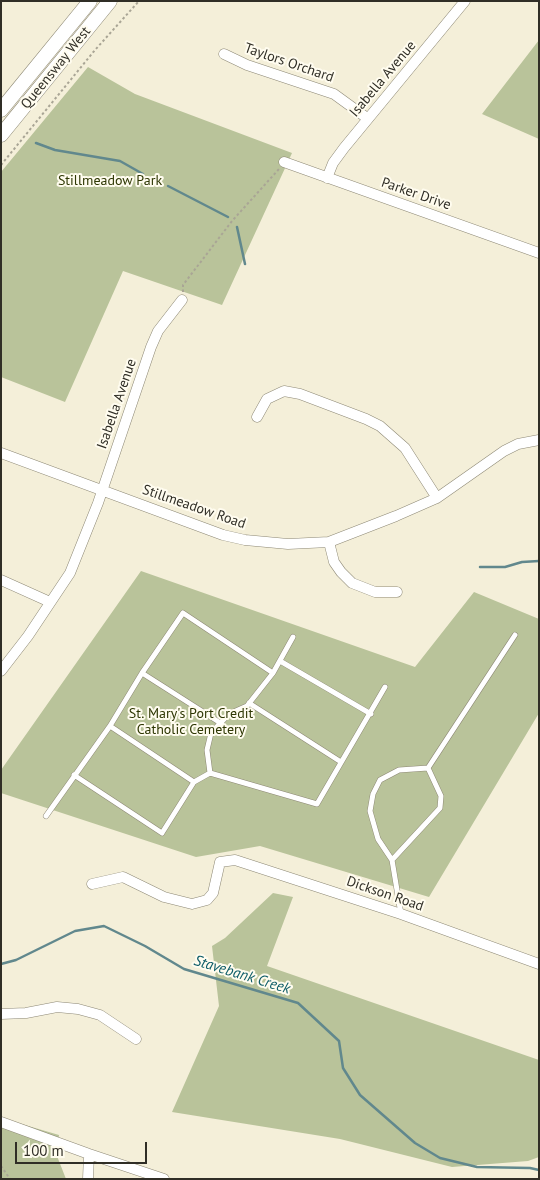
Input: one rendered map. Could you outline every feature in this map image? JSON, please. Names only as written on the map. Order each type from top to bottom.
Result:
[{"type":"main road","name":"Queensway West","points":[[1,110],[90,1]]},
{"type":"main road","name":"Queensway West","points":[[1,135],[110,1]]},
{"type":"street","name":"Isabella Avenue","points":[[327,178],[333,163],[367,118],[465,1]]},
{"type":"street","name":"Taylors Orchard","points":[[224,54],[247,65],[334,94],[367,118]]},
{"type":"street","name":"Parker Drive","points":[[284,162],[539,253]]},
{"type":"street","name":"Isabella Avenue","points":[[1,671],[28,636],[70,573],[102,489],[151,347],[158,331],[182,300]]},
{"type":"street","points":[[257,417],[267,399],[284,391],[300,394],[366,419],[380,426],[405,448],[437,498]]},
{"type":"street","name":"Stillmeadow Road","points":[[1,453],[223,535],[245,540],[288,544],[329,542],[437,498],[504,451],[518,444],[539,440]]},
{"type":"street","points":[[329,542],[334,562],[352,583],[375,592],[397,592]]},
{"type":"street","points":[[1,580],[50,602]]},
{"type":"street","name":"Dickson Road","points":[[92,884],[122,877],[164,897],[192,904],[201,903],[213,893],[220,862],[235,860],[401,914],[539,964]]},
{"type":"street","points":[[1,1014],[26,1013],[57,1007],[78,1009],[100,1015],[136,1039]]},
{"type":"street","points":[[1,1122],[164,1179]]},
{"type":"street","points":[[88,1179],[89,1154]]},
{"type":"lane","points":[[46,816],[110,726],[142,673],[183,613],[273,673]]},
{"type":"lane","points":[[428,768],[516,635]]},
{"type":"lane","points":[[210,773],[207,750],[212,733],[229,714],[247,706],[273,673],[294,637]]},
{"type":"lane","points":[[280,661],[371,714]]},
{"type":"lane","points":[[142,673],[222,724]]},
{"type":"lane","points":[[74,775],[162,833],[194,782],[210,773],[317,804],[385,688]]},
{"type":"lane","points":[[249,703],[341,762]]},
{"type":"lane","points":[[110,726],[194,782]]},
{"type":"lane","points":[[401,914],[392,860],[378,839],[370,812],[373,794],[380,780],[398,770],[428,768]]},
{"type":"lane","points":[[392,860],[440,808],[441,796],[428,768]]},
{"type":"path","points":[[1,165],[95,50],[139,1]]},
{"type":"path","points":[[182,300],[183,285],[232,221],[264,187],[284,162]]},
{"type":"path","points":[[1,1166],[10,1179]]},
{"type":"green space","points":[[539,40],[539,139],[482,114]]},
{"type":"green space","name":"Stillmeadow Park","points":[[88,67],[135,94],[292,153],[222,305],[123,271],[65,402],[1,377],[1,172]]},
{"type":"green space","name":"St. Mary's Port Credit Catholic Cemetery","points":[[141,571],[415,667],[474,592],[539,619],[539,713],[429,897],[260,846],[196,857],[1,793],[1,770]]},
{"type":"green space","points":[[273,893],[293,897],[267,966],[539,1060],[539,1157],[528,1161],[452,1167],[340,1139],[172,1112],[219,1006],[212,946],[225,938]]},
{"type":"green space","points":[[1,1118],[59,1135],[57,1156],[66,1179],[1,1179]]},
{"type":"waterway","points":[[36,143],[55,150],[120,161],[143,174]]},
{"type":"waterway","points":[[168,186],[228,217]]},
{"type":"waterway","points":[[237,227],[245,264]]},
{"type":"waterway","points":[[480,567],[505,567],[522,562],[539,561]]},
{"type":"waterway","name":"Stavebank Creek","points":[[1,964],[16,960],[75,931],[104,926],[145,946],[184,969],[298,1003],[339,1041],[343,1068],[360,1095],[415,1143],[440,1158],[477,1167],[530,1168],[539,1170]]}]
